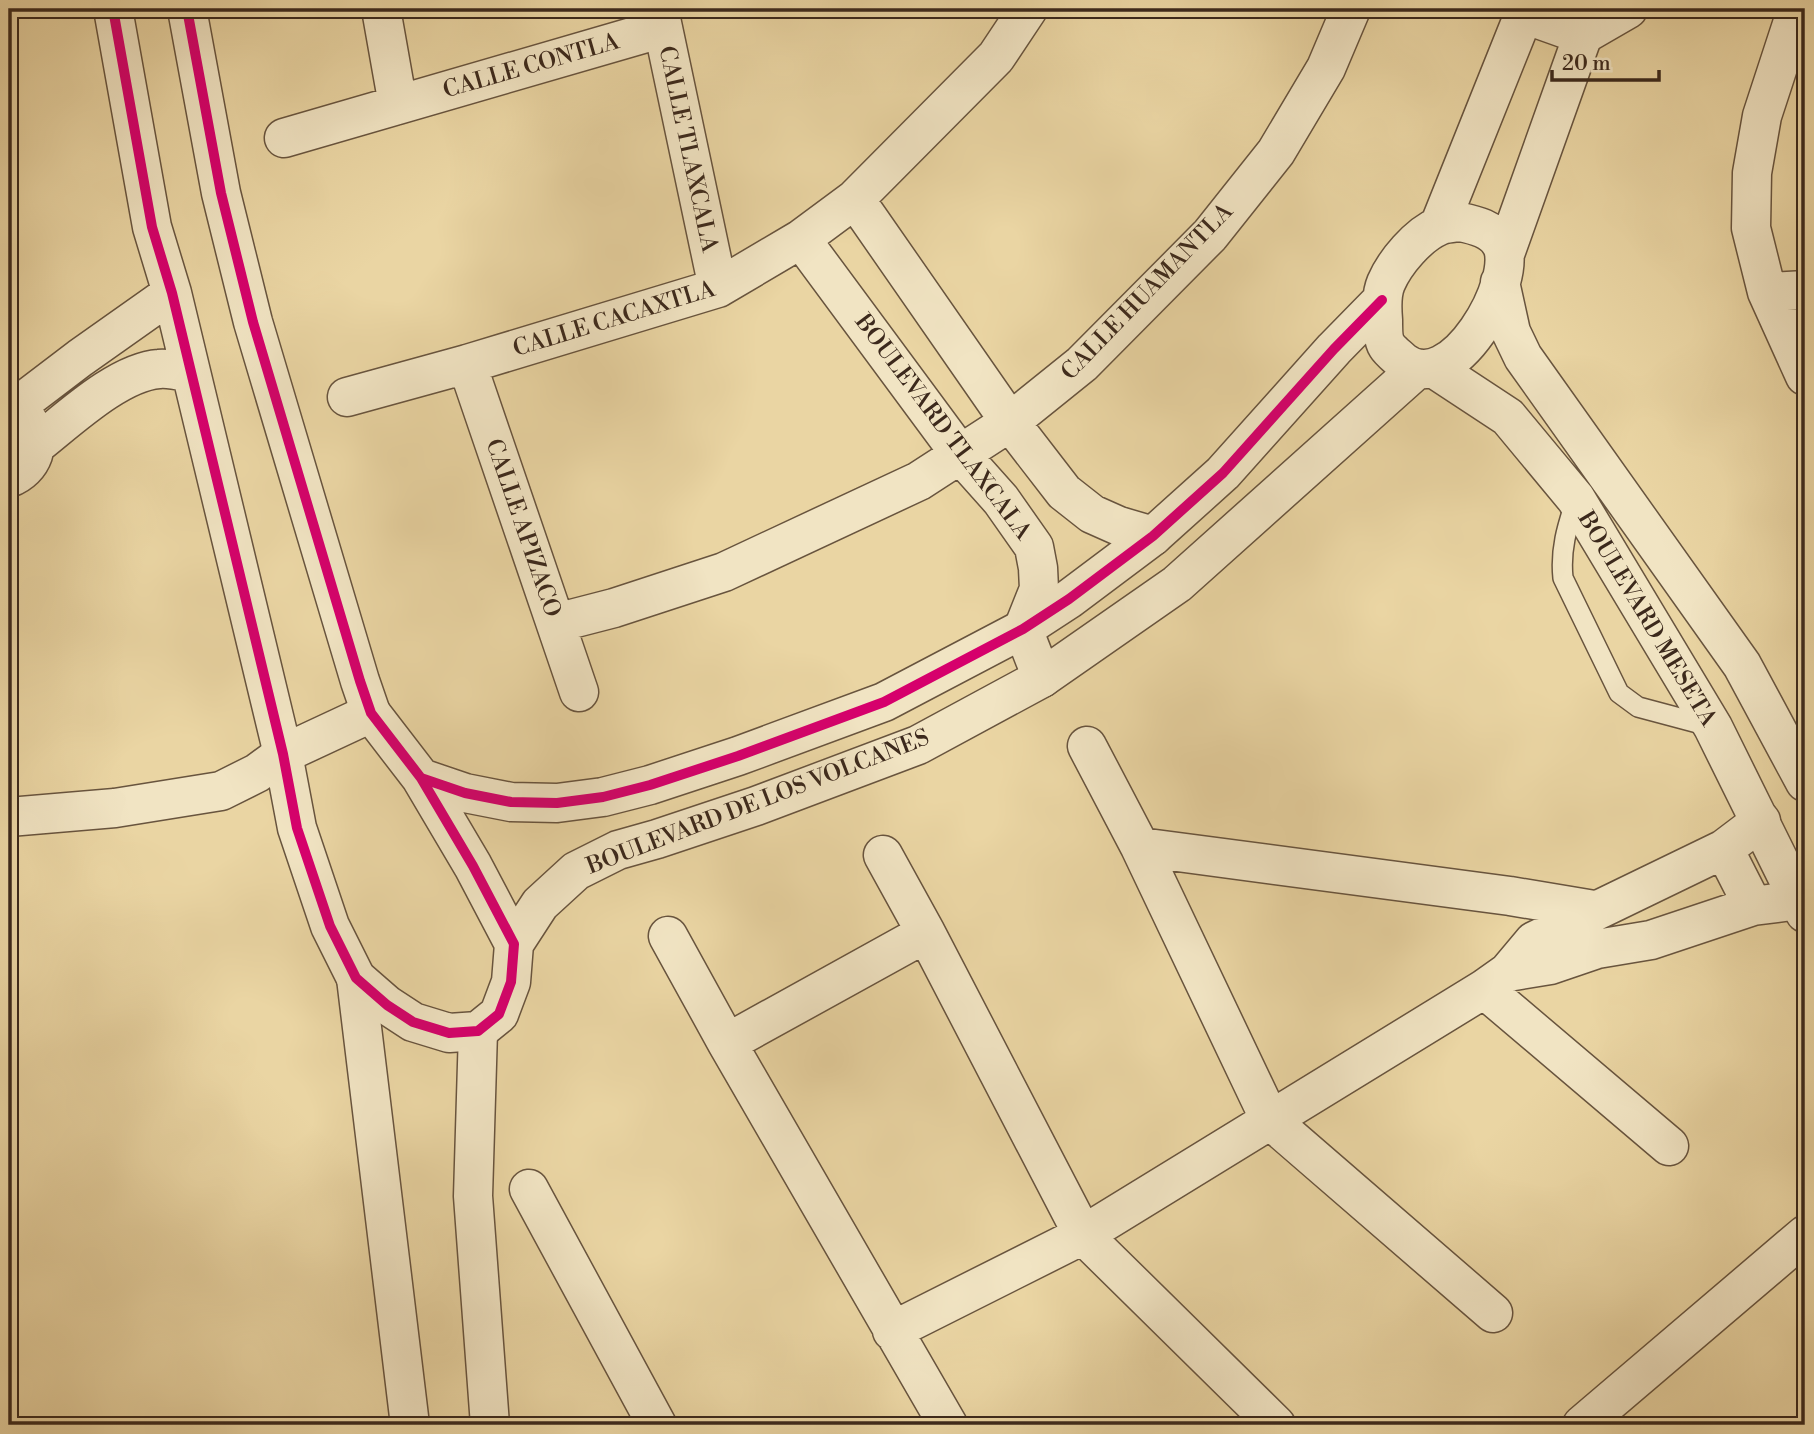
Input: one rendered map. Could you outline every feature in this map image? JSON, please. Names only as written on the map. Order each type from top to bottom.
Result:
[{"type":"street","points":[[113,9],[152,227],[172,293],[283,754],[297,828],[330,926],[356,978],[410,1425]]},
{"type":"street","points":[[187,9],[221,193],[253,322],[371,713],[421,778],[473,866],[514,944],[511,982],[499,1014],[478,1031],[449,1033],[413,1022],[387,1005],[356,978]]},
{"type":"street","points":[[381,9],[398,105]]},
{"type":"street","name":"CALLE CACAXTLA","points":[[347,397],[718,289],[801,239],[855,199],[996,57],[1028,9]]},
{"type":"street","name":"CALLE HUAMANTLA","points":[[555,623],[614,608],[724,572],[919,481],[1010,422],[1082,364],[1210,235],[1276,152],[1326,68],[1351,9]]},
{"type":"street","points":[[1439,226],[1525,11],[1587,22],[1628,9]]},
{"type":"street","points":[[1791,12],[1762,116],[1752,173],[1751,228],[1767,292],[1805,376]]},
{"type":"street","name":"CALLE CONTLA","points":[[284,138],[398,105],[661,18]]},
{"type":"street","name":"CALLE TLAXCALA","points":[[661,18],[718,289]]},
{"type":"street","points":[[1502,268],[1501,243],[1482,227],[1460,222],[1439,226],[1421,238],[1396,265],[1385,284],[1382,300],[1386,345],[1403,362],[1425,369],[1459,354],[1483,321],[1502,268],[1587,22]]},
{"type":"street","points":[[855,199],[1010,422],[1063,492],[1092,514],[1119,526],[1153,536]]},
{"type":"street","name":"BOULEVARD TLAXCALA","points":[[801,239],[960,454],[1001,500],[1034,547],[1039,589],[1023,629]]},
{"type":"street","name":"BOULEVARD MESETA","points":[[1502,268],[1511,332],[1523,357],[1742,666],[1805,782]]},
{"type":"street","points":[[1767,292],[1805,290]]},
{"type":"street","points":[[9,478],[28,466],[36,445],[30,424],[11,409],[172,293]]},
{"type":"street","points":[[421,778],[465,793],[511,802],[557,803],[603,797],[650,785],[738,756],[884,702],[1023,629],[1069,599],[1153,536],[1223,472],[1382,300]]},
{"type":"street","name":"CALLE APIZACO","points":[[467,364],[579,692]]},
{"type":"street","points":[[36,445],[106,389],[143,372],[160,368],[191,373]]},
{"type":"street","name":"BOULEVARD MESETA","points":[[1425,369],[1508,416],[1576,499],[1713,727],[1802,907]]},
{"type":"street","name":"BOULEVARD DE LOS VOLCANES","points":[[514,944],[540,904],[576,871],[618,849],[757,806],[918,744],[1042,678],[1177,584],[1425,369]]},
{"type":"street","points":[[1023,629],[1042,678]]},
{"type":"street","points":[[9,817],[116,808],[221,790],[257,774],[283,754],[371,713]]},
{"type":"street","points":[[1087,746],[1140,847],[1269,1120],[1493,1313]]},
{"type":"street","points":[[738,756],[757,806]]},
{"type":"street","points":[[603,797],[618,849]]},
{"type":"street","points":[[892,1331],[1083,1235],[1542,953],[1594,910],[1724,849],[1761,821]]},
{"type":"street","points":[[1140,847],[1510,896],[1594,910]]},
{"type":"street","points":[[1724,849],[1753,906]]},
{"type":"street","points":[[883,855],[1083,1235],[1276,1425]]},
{"type":"street","points":[[1510,896],[1542,953]]},
{"type":"street","points":[[1542,953],[1597,949],[1651,940],[1753,906],[1802,907]]},
{"type":"street","points":[[727,1043],[926,933]]},
{"type":"street","points":[[668,936],[948,1425]]},
{"type":"street","points":[[1496,980],[1669,1146]]},
{"type":"street","points":[[478,1031],[473,1196],[490,1425]]},
{"type":"street","points":[[528,1189],[657,1425]]},
{"type":"street","points":[[1582,1425],[1805,1235]]},
{"type":"lane","points":[[1576,499],[1563,543],[1563,578],[1619,693],[1638,707],[1713,727]]},
{"type":"cycle path","points":[[113,9],[152,227],[172,293],[283,754],[297,828],[330,926],[356,978],[387,1005],[413,1022],[449,1033],[478,1031],[499,1014],[511,982],[514,944],[473,866],[421,778],[371,713],[253,322],[221,193],[187,9]]},
{"type":"cycle path","points":[[421,778],[465,793],[511,802],[557,803],[603,797],[650,785],[738,756],[884,702],[1023,629],[1069,599],[1153,536],[1223,473],[1334,349],[1382,300]]}]
